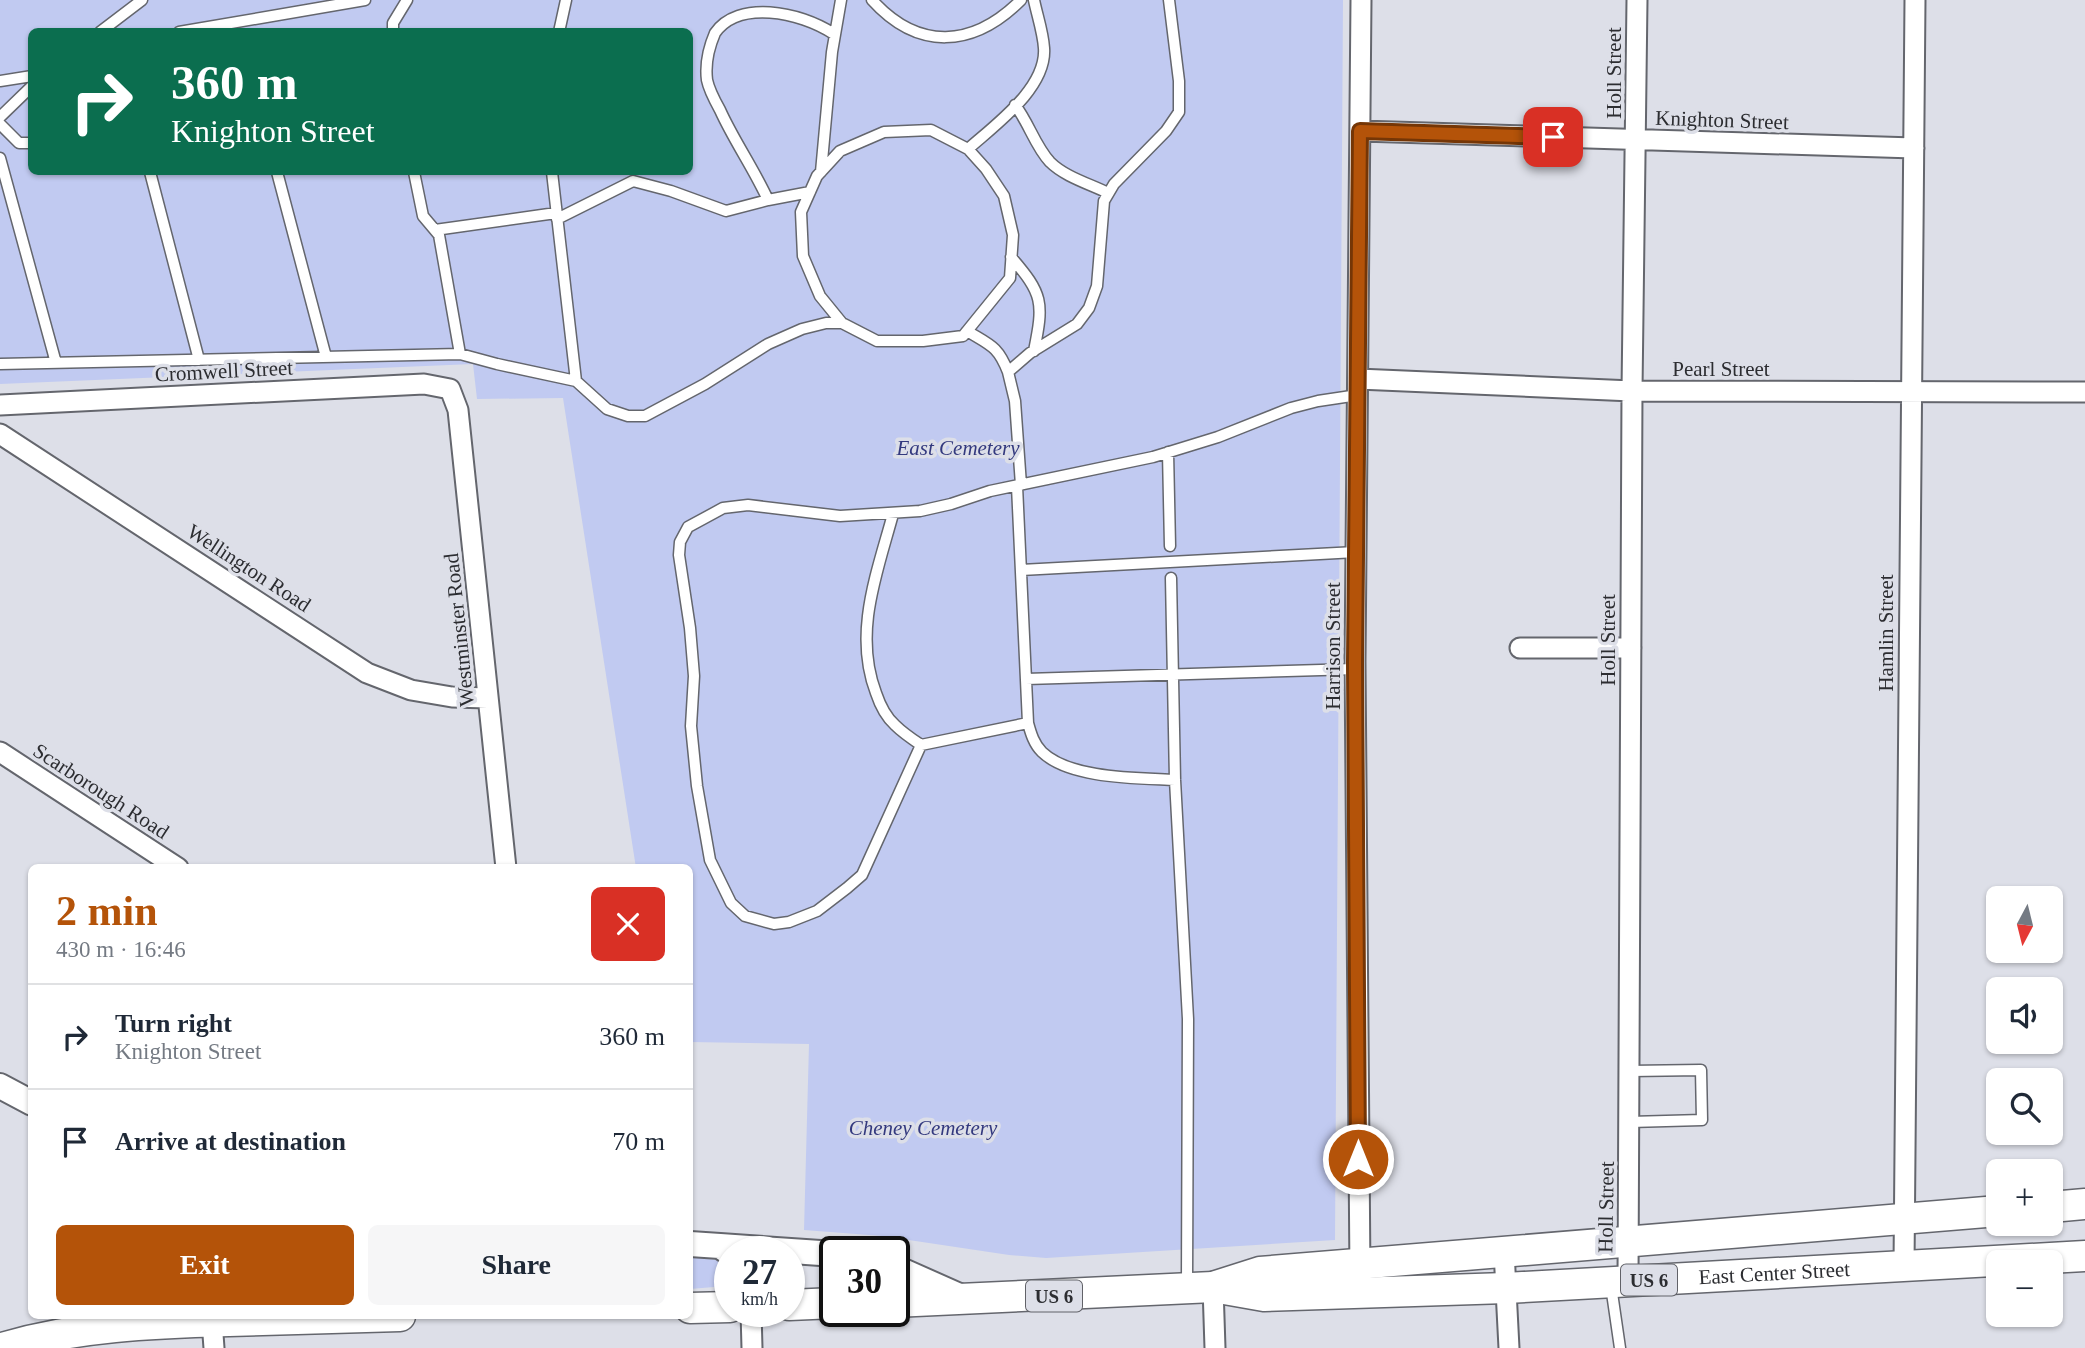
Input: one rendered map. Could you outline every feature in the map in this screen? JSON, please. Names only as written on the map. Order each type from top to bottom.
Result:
[{"type":"main road","points":[[2063,1206],[2085,1204]]},
{"type":"main road","name":"East Center Street","points":[[910,1302],[1200,1288],[1264,1296],[1504,1251],[1986,1212]]},
{"type":"main road","name":"East Center Street","points":[[1360,1278],[1506,1288],[2085,1256]]},
{"type":"main road","points":[[693,1307],[714,1307]]},
{"type":"main road","points":[[2,1348],[66,1340],[113,1321],[148,1322],[213,1335],[370,1319]]},
{"type":"street","name":"Harrison Street","points":[[1360,1278],[1355,669],[1361,0]]},
{"type":"street","name":"Holl Street","points":[[1619,1282],[1629,1241],[1632,391],[1637,0]]},
{"type":"street","name":"Hamlin Street","points":[[1904,1266],[1915,0]]},
{"type":"street","name":"Knighton Street","points":[[1360,131],[1914,148]]},
{"type":"street","name":"Cromwell Street","points":[[0,405],[424,384],[450,389]]},
{"type":"street","name":"Pearl Street","points":[[1358,387],[1632,391],[2085,392]]},
{"type":"street","name":"Westminster Road","points":[[450,389],[458,410],[506,864]]},
{"type":"street","name":"Wellington Road","points":[[0,434],[367,673],[411,691],[452,697],[488,698]]},
{"type":"street","points":[[1520,648],[1631,648]]},
{"type":"street","name":"Scarborough Road","points":[[0,752],[172,864]]},
{"type":"street","points":[[0,1086],[28,1101]]},
{"type":"street","points":[[693,1244],[714,1247]]},
{"type":"street","points":[[1504,1251],[1509,1348]]},
{"type":"street","points":[[910,1273],[967,1300]]},
{"type":"street","points":[[1200,1288],[1215,1348]]},
{"type":"street","points":[[751,1327],[752,1348]]},
{"type":"lane","points":[[105,28],[142,0]]},
{"type":"lane","points":[[202,28],[365,0]]},
{"type":"lane","points":[[393,28],[393,23],[407,0]]},
{"type":"lane","points":[[560,28],[566,0]]},
{"type":"lane","points":[[821,173],[834,34],[841,0]]},
{"type":"lane","points":[[872,0],[891,17],[908,27],[927,37],[944,39],[980,31],[1021,0]]},
{"type":"lane","points":[[968,149],[1036,82],[1044,50],[1034,0]]},
{"type":"lane","points":[[1008,372],[1034,351],[1077,324],[1089,308],[1097,286],[1104,201],[1114,184],[1166,131],[1179,112],[1179,80],[1170,0]]},
{"type":"lane","points":[[768,200],[734,142],[707,81],[710,45],[719,23],[732,8],[751,2],[785,8],[816,22],[834,34]]},
{"type":"lane","points":[[0,81],[28,77]]},
{"type":"lane","points":[[0,117],[28,90]]},
{"type":"lane","points":[[1015,105],[1052,164],[1076,179],[1108,193]]},
{"type":"lane","points":[[0,124],[19,143],[28,143]]},
{"type":"lane","points":[[931,130],[968,149],[1004,196],[1013,235],[1010,278],[963,335],[923,341],[877,341],[842,323],[820,296],[803,256],[801,212],[821,173],[840,151],[884,132],[931,130]]},
{"type":"lane","points":[[0,158],[56,363]]},
{"type":"lane","points":[[151,175],[199,360]]},
{"type":"lane","points":[[278,175],[326,357]]},
{"type":"lane","points":[[415,175],[424,216],[439,235],[460,354]]},
{"type":"lane","points":[[552,175],[576,381]]},
{"type":"lane","points":[[435,230],[557,216],[633,181],[671,191],[726,211],[810,192]]},
{"type":"lane","points":[[1011,257],[1035,287],[1040,302],[1034,351]]},
{"type":"lane","points":[[0,364],[460,354],[576,381],[607,409],[628,416],[645,416],[705,384],[768,344],[802,329],[826,323],[842,323]]},
{"type":"lane","points":[[967,331],[991,343],[1001,355],[1015,401],[1028,723],[1032,739],[1058,763],[1085,772],[1175,780]]},
{"type":"lane","points":[[921,745],[862,875],[847,888],[817,911],[789,922],[774,924],[745,916],[731,903],[710,860],[697,786],[691,726],[694,676],[690,628],[678,555],[680,542],[688,527],[723,508],[748,505],[840,516],[893,514],[951,504],[974,495],[1168,452],[1228,434],[1291,408],[1358,387]]},
{"type":"lane","points":[[1168,452],[1170,547]]},
{"type":"lane","points":[[893,514],[866,620],[865,643],[869,671],[881,705],[894,724],[921,745],[1028,723]]},
{"type":"lane","points":[[1021,570],[1356,552]]},
{"type":"lane","points":[[1171,578],[1175,780],[1200,1288]]},
{"type":"lane","points":[[1026,679],[1355,669]]},
{"type":"lane","points":[[1630,1071],[1701,1070],[1702,1120],[1630,1122]]},
{"type":"lane","points":[[1619,1282],[1620,1348]]},
{"type":"green space","name":"East Cemetery","points":[[0,0],[1343,0],[1335,1240],[1046,1258],[910,1240],[910,1236],[804,1230],[809,1044],[693,1042],[693,864],[635,864],[563,398],[477,399],[473,364],[0,384]]},
{"type":"green space","points":[[693,1257],[714,1259],[714,1287],[693,1289]]},
{"type":"route","points":[[1358,1159],[1355,662],[1360,131],[1553,137]]},
{"type":"park label","name":"Cheney Cemetery","points":[[923,1128]]}]
